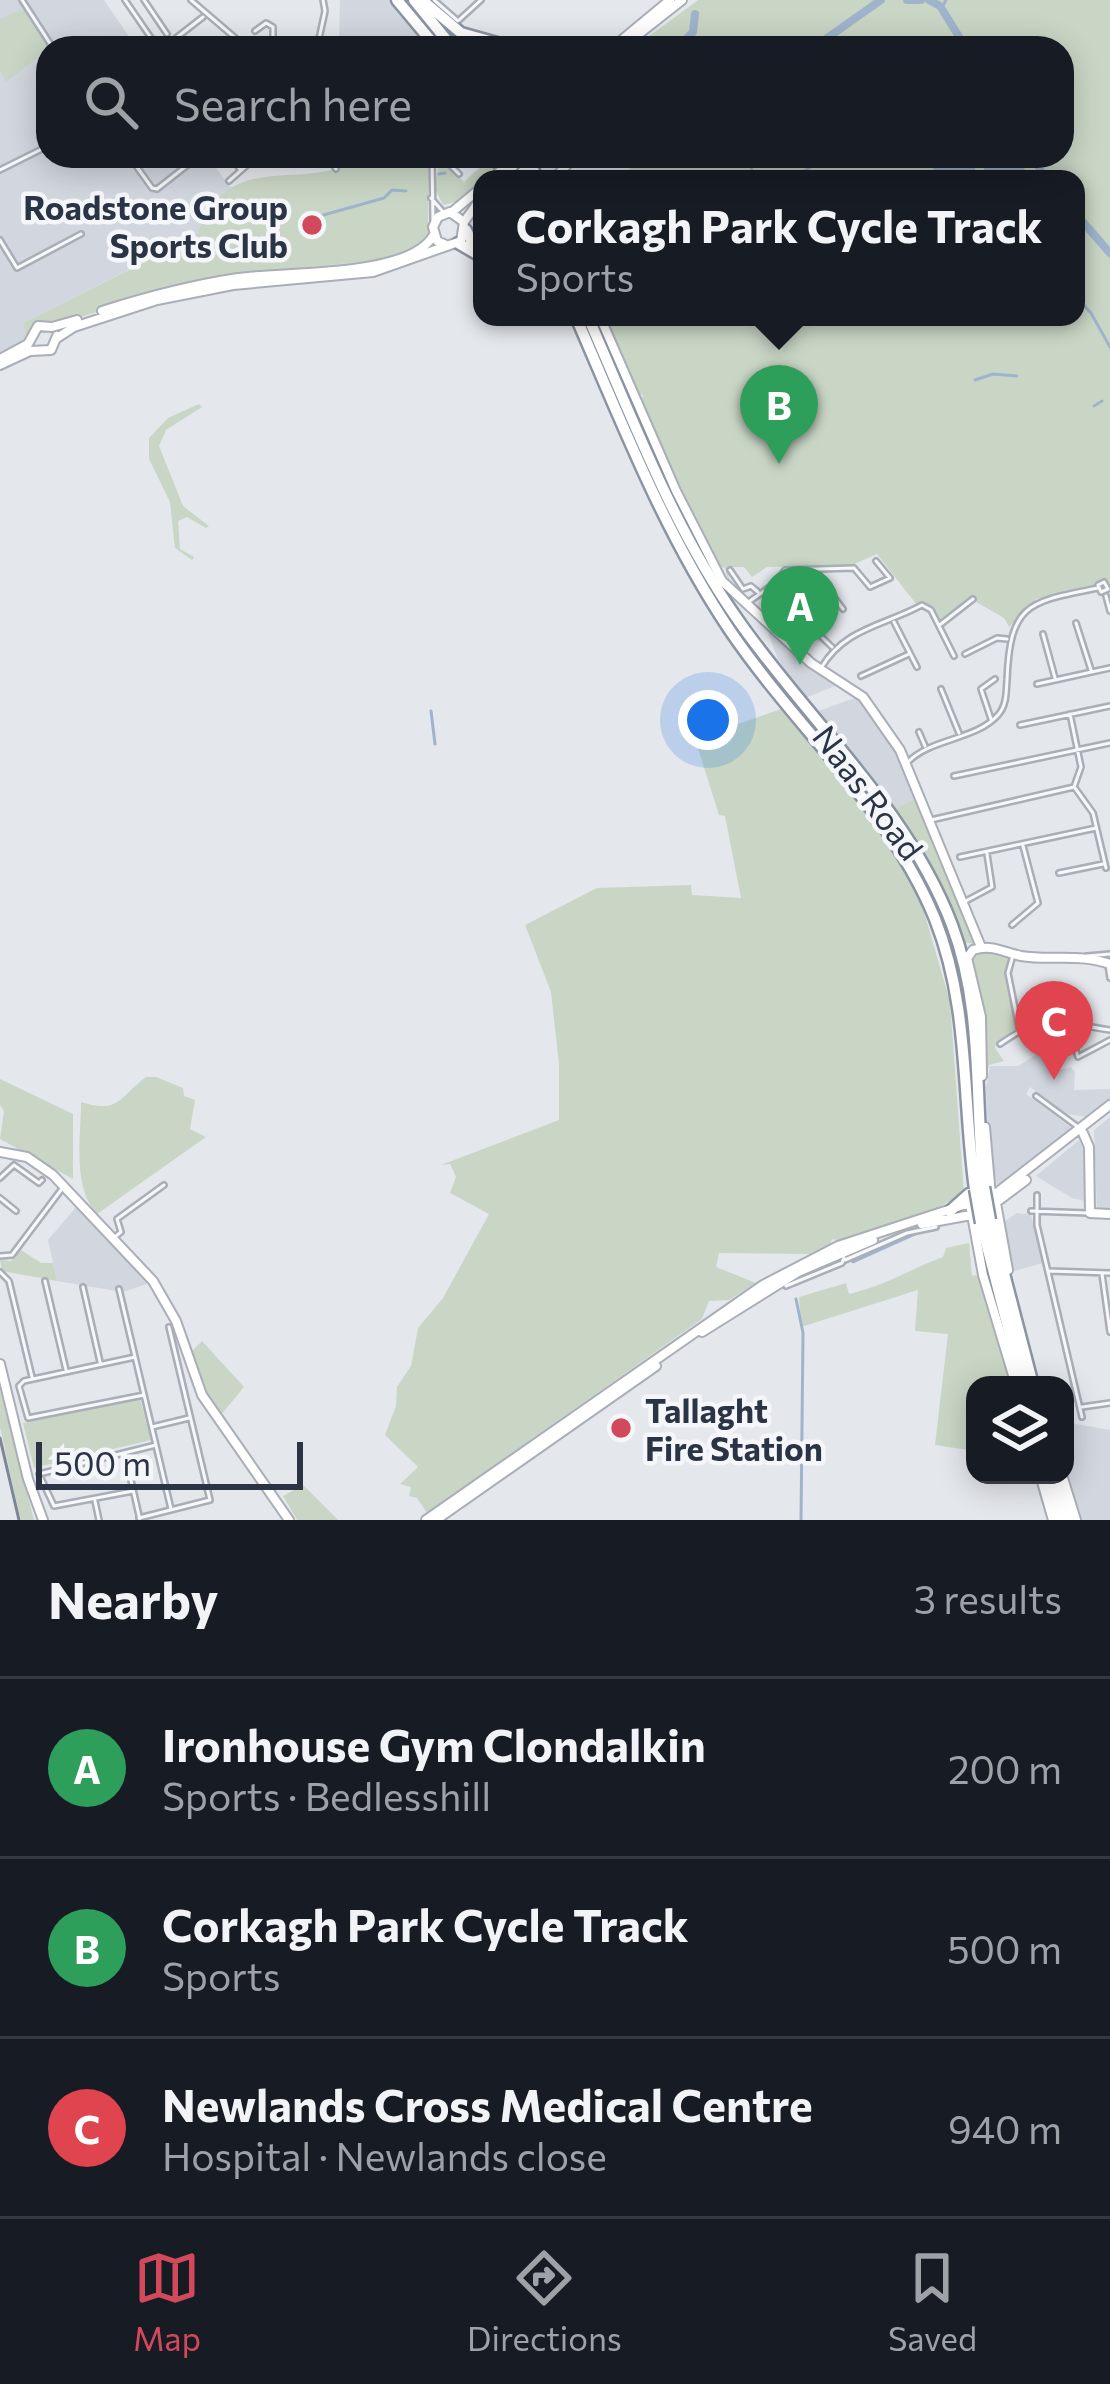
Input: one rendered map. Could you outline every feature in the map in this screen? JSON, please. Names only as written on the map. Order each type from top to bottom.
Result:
[{"type":"highway","points":[[397,0],[427,36]]},
{"type":"highway","points":[[418,0],[444,36]]},
{"type":"highway","points":[[418,0],[472,36]]},
{"type":"highway","points":[[465,226],[473,241]]},
{"type":"highway","points":[[452,244],[473,253]]},
{"type":"highway","name":"Naas Road","points":[[577,326],[676,542],[712,604],[888,833],[952,945]]},
{"type":"highway","name":"Naas Road","points":[[592,326],[677,517],[718,589],[767,660],[901,826],[934,882],[976,1031],[987,1202],[1018,1376]]},
{"type":"highway","points":[[934,882],[966,946],[975,951]]},
{"type":"highway","points":[[952,945],[975,1001],[982,1070]]},
{"type":"highway","points":[[953,1215],[987,1202]]},
{"type":"highway","name":"Naas Road","points":[[987,1202],[1033,1376]]},
{"type":"highway","points":[[1055,1484],[1066,1520]]},
{"type":"main road","points":[[626,36],[670,0]]},
{"type":"main road","points":[[636,36],[682,0]]},
{"type":"main road","points":[[40,352],[31,341],[38,326],[52,327],[146,298],[234,278],[387,263],[423,249],[434,235],[434,223],[473,194]]},
{"type":"main road","points":[[0,362],[51,350],[57,338],[87,322],[158,300],[233,285],[373,272],[452,244],[473,212]]},
{"type":"main road","points":[[447,213],[465,226]]},
{"type":"main road","points":[[434,235],[452,244]]},
{"type":"main road","points":[[604,326],[722,581],[820,670],[863,697],[906,763],[962,903],[975,951],[987,1202],[976,1240]]},
{"type":"main road","points":[[52,327],[57,338]]},
{"type":"main road","points":[[0,362],[31,341]]},
{"type":"main road","points":[[975,951],[1110,960]]},
{"type":"main road","points":[[426,1520],[778,1284],[870,1240],[953,1215],[1022,1184],[1110,1107]]},
{"type":"main road","points":[[436,1520],[736,1302],[812,1258],[842,1253],[924,1219],[987,1202],[1082,1131]]},
{"type":"main road","points":[[1082,1131],[1089,1147],[1090,1214],[1110,1214]]},
{"type":"main road","points":[[0,1152],[27,1157],[64,1186],[153,1281],[172,1312],[196,1382],[289,1520]]},
{"type":"main road","points":[[924,1219],[953,1215],[964,1221],[976,1240],[1017,1376]]},
{"type":"main road","points":[[0,1364],[23,1461],[43,1520]]},
{"type":"main road","points":[[1055,1484],[1066,1520]]},
{"type":"street","points":[[22,0],[44,36]]},
{"type":"street","points":[[125,0],[150,36]]},
{"type":"street","points":[[144,0],[167,34]]},
{"type":"street","points":[[191,0],[231,36]]},
{"type":"street","points":[[318,36],[323,0]]},
{"type":"street","points":[[434,0],[458,20],[481,0]]},
{"type":"street","points":[[178,36],[206,14]]},
{"type":"street","points":[[255,31],[266,23],[273,27],[274,36]]},
{"type":"street","points":[[188,28],[192,34]]},
{"type":"street","points":[[0,170],[36,152]]},
{"type":"street","points":[[138,168],[157,189],[184,168]]},
{"type":"street","points":[[230,182],[243,168]]},
{"type":"street","points":[[432,168],[434,223]]},
{"type":"street","points":[[454,168],[460,174]]},
{"type":"street","points":[[430,196],[447,213]]},
{"type":"street","points":[[0,240],[17,268],[82,234]]},
{"type":"street","points":[[746,605],[785,570],[854,568],[876,588],[890,578],[876,560]]},
{"type":"street","points":[[730,569],[743,589],[754,587],[759,593]]},
{"type":"street","points":[[812,569],[843,609]]},
{"type":"street","points":[[777,582],[792,603]]},
{"type":"street","points":[[906,763],[917,752],[992,721],[1005,703],[1009,637],[1016,622],[1040,601],[1108,587],[1110,611]]},
{"type":"street","points":[[772,608],[788,597]]},
{"type":"street","points":[[940,625],[973,599]]},
{"type":"street","points":[[820,670],[833,648],[845,639],[925,605],[954,656]]},
{"type":"street","points":[[800,616],[833,648]]},
{"type":"street","points":[[893,621],[917,667]]},
{"type":"street","points":[[1076,623],[1091,672]]},
{"type":"street","points":[[1043,634],[1056,680]]},
{"type":"street","points":[[964,654],[1009,637]]},
{"type":"street","points":[[861,676],[909,654]]},
{"type":"street","points":[[1037,684],[1110,668]]},
{"type":"street","points":[[992,721],[981,689],[995,680]]},
{"type":"street","points":[[941,689],[959,735]]},
{"type":"street","points":[[1020,725],[1110,706]]},
{"type":"street","points":[[1070,714],[1080,774],[1074,787]]},
{"type":"street","points":[[919,732],[926,748]]},
{"type":"street","points":[[954,776],[1110,743]]},
{"type":"street","points":[[900,750],[917,752]]},
{"type":"street","points":[[929,820],[1074,787]]},
{"type":"street","points":[[1059,873],[1106,866],[1091,808],[1074,787]]},
{"type":"street","points":[[960,857],[1096,829]]},
{"type":"street","points":[[1012,925],[1038,903],[1023,844]]},
{"type":"street","points":[[962,903],[992,887],[987,852]]},
{"type":"street","points":[[1013,953],[1008,973],[1020,1030]]},
{"type":"street","points":[[1110,960],[1110,978]]},
{"type":"street","points":[[1066,1019],[1078,1057],[1110,1040]]},
{"type":"street","points":[[1000,1044],[1038,1021],[1066,1019],[1110,1030]]},
{"type":"street","points":[[1036,1096],[1082,1131]]},
{"type":"street","points":[[0,1178],[14,1165],[42,1180]]},
{"type":"street","points":[[114,1237],[121,1232],[117,1219],[164,1185]]},
{"type":"street","points":[[0,1256],[12,1255],[64,1186]]},
{"type":"street","points":[[1037,1195],[1033,1212],[1082,1417]]},
{"type":"street","points":[[0,1198],[16,1211]]},
{"type":"street","points":[[1033,1212],[1090,1214]]},
{"type":"street","points":[[786,1286],[842,1253],[936,1227]]},
{"type":"street","points":[[0,1272],[9,1280],[32,1378]]},
{"type":"street","points":[[1048,1272],[1110,1273]]},
{"type":"street","points":[[1102,1272],[1110,1332]]},
{"type":"street","points":[[46,1281],[66,1371]]},
{"type":"street","points":[[82,1287],[100,1364]]},
{"type":"street","points":[[119,1289],[171,1511]]},
{"type":"street","points":[[125,1452],[140,1519],[210,1500],[169,1327]]},
{"type":"street","points":[[135,1357],[32,1378],[19,1388],[26,1416],[31,1418],[144,1395]]},
{"type":"street","points":[[183,1386],[196,1382]]},
{"type":"street","points":[[1079,1407],[1110,1403]]},
{"type":"street","points":[[152,1427],[190,1418]]},
{"type":"street","points":[[134,1491],[57,1507],[40,1472],[156,1445]]},
{"type":"street","points":[[95,1500],[99,1520]]},
{"type":"shaded area","points":[[0,0],[104,0],[129,36],[36,36],[36,168],[216,168],[232,189],[210,208],[187,257],[148,260],[23,323],[27,342],[0,357]]},
{"type":"shaded area","points":[[340,0],[389,0],[418,36],[339,36]]},
{"type":"shaded area","points":[[773,630],[800,660],[840,684],[805,698],[778,659],[768,633]]},
{"type":"shaded area","points":[[860,696],[894,745],[916,798],[895,809],[816,712]]},
{"type":"shaded area","points":[[1048,1047],[1056,1071],[1071,1067],[1075,1072],[1074,1090],[1110,1089],[1110,1100],[1089,1117],[1067,1114],[1030,1087],[1026,1094],[1073,1129],[1009,1181],[997,1184],[989,1155],[986,1088],[990,1066],[1018,1066]]},
{"type":"shaded area","points":[[1110,1117],[1110,1211],[1097,1211],[1094,1130]]},
{"type":"shaded area","points":[[1079,1140],[1086,1157],[1085,1201],[1036,1176]]},
{"type":"shaded area","points":[[77,1206],[150,1283],[123,1292],[57,1281],[48,1240]]},
{"type":"shaded area","points":[[1017,1213],[1031,1215],[1043,1263],[1014,1271],[1003,1231],[1005,1221]]},
{"type":"shaded area","points":[[1074,1424],[1110,1430],[1110,1520],[1079,1520],[1069,1484],[1074,1484]]},
{"type":"green space","points":[[698,0],[1110,0],[1110,583],[1100,581],[1093,587],[1036,599],[1009,627],[1004,618],[971,599],[957,613],[939,619],[927,604],[917,605],[877,554],[852,565],[767,567],[752,577],[744,567],[728,567],[729,583],[609,326],[1085,326],[1085,170],[627,170],[1074,168],[1074,36],[649,36]]},
{"type":"green space","points":[[23,9],[42,36],[36,36],[36,59],[6,82],[0,70],[0,19]]},
{"type":"green space","name":"Roadstone Group Sports Club","points":[[428,168],[428,240],[399,258],[262,272],[132,301],[68,321],[38,322],[27,342],[23,323],[149,260],[187,257],[208,212],[227,191],[263,177]]},
{"type":"green space","points":[[438,168],[451,168],[464,182],[473,174],[473,188],[459,201],[443,205],[435,189]]},
{"type":"green space","points":[[199,404],[202,407],[166,430],[159,446],[183,506],[209,526],[187,517],[178,521],[180,549],[192,560],[175,548],[170,502],[149,459],[149,438],[168,418]]},
{"type":"green space","points":[[781,709],[883,835],[920,898],[950,1002],[964,1193],[935,1209],[842,1241],[832,1239],[830,1245],[809,1254],[719,1253],[716,1267],[756,1283],[729,1300],[709,1301],[702,1319],[427,1513],[417,1498],[409,1496],[411,1487],[400,1484],[418,1467],[385,1435],[396,1406],[397,1387],[411,1366],[418,1328],[443,1298],[489,1214],[450,1193],[456,1177],[450,1164],[441,1165],[559,1120],[551,992],[525,925],[597,888],[691,885],[692,895],[741,898],[725,816],[719,815],[695,739]]},
{"type":"green space","points":[[916,798],[981,946],[965,942],[940,881],[895,809]]},
{"type":"green space","points":[[982,950],[1009,957],[1006,971],[1016,1029],[996,1042],[1004,1061],[989,1065],[986,1080],[981,1018],[969,960]]},
{"type":"green space","points":[[146,1077],[183,1088],[184,1096],[195,1100],[190,1129],[206,1137],[97,1214],[81,1176],[81,1102],[111,1105]]},
{"type":"green space","points":[[0,1079],[73,1114],[73,1179],[0,1139],[4,1111]]},
{"type":"green space","points":[[969,1243],[972,1276],[977,1275],[1008,1376],[966,1376],[966,1450],[935,1445],[948,1334],[915,1331],[918,1290],[801,1327],[799,1297],[846,1283],[849,1294],[862,1291],[943,1257],[946,1248]]},
{"type":"green space","points":[[21,1250],[41,1263],[53,1263],[57,1281],[2,1271],[0,1260],[11,1261]]},
{"type":"green space","points":[[202,1341],[244,1387],[220,1416],[204,1392],[192,1351]]},
{"type":"green space","points":[[0,1389],[34,1520],[21,1520],[19,1513],[0,1427]]},
{"type":"green space","points":[[140,1399],[151,1440],[34,1468],[23,1423]]},
{"type":"green space","points":[[303,1485],[338,1520],[297,1520],[283,1496]]},
{"type":"waterway","points":[[830,36],[881,0]]},
{"type":"waterway","points":[[907,0],[921,0]]},
{"type":"waterway","points":[[929,0],[940,6],[959,36]]},
{"type":"waterway","points":[[941,9],[946,0]]},
{"type":"waterway","points":[[689,36],[695,14]]},
{"type":"waterway","points":[[439,174],[445,173]]},
{"type":"waterway","points":[[320,216],[384,198],[392,190],[406,191]]},
{"type":"waterway","points":[[1085,224],[1110,253]]},
{"type":"waterway","points":[[1085,307],[1110,347]]},
{"type":"waterway","points":[[975,380],[993,374],[1017,376]]},
{"type":"waterway","points":[[1094,406],[1102,401]]},
{"type":"waterway","points":[[431,711],[435,744]]},
{"type":"waterway","points":[[853,1262],[915,1234]]},
{"type":"waterway","points":[[796,1299],[803,1333],[801,1520]]},
{"type":"tram line","points":[[0,1438],[19,1520]]},
{"type":"place","name":"Roadstone Group Sports Club","points":[[312,225]]},
{"type":"place","name":"Corkagh Park Cycle Track","points":[[779,464]]},
{"type":"place","name":"Ironhouse Gym Clondalkin","points":[[800,665]]},
{"type":"place","name":"Newlands Cross Medical Centre","points":[[1054,1080]]},
{"type":"place","name":"Tallaght Fire Station","points":[[621,1428]]}]
